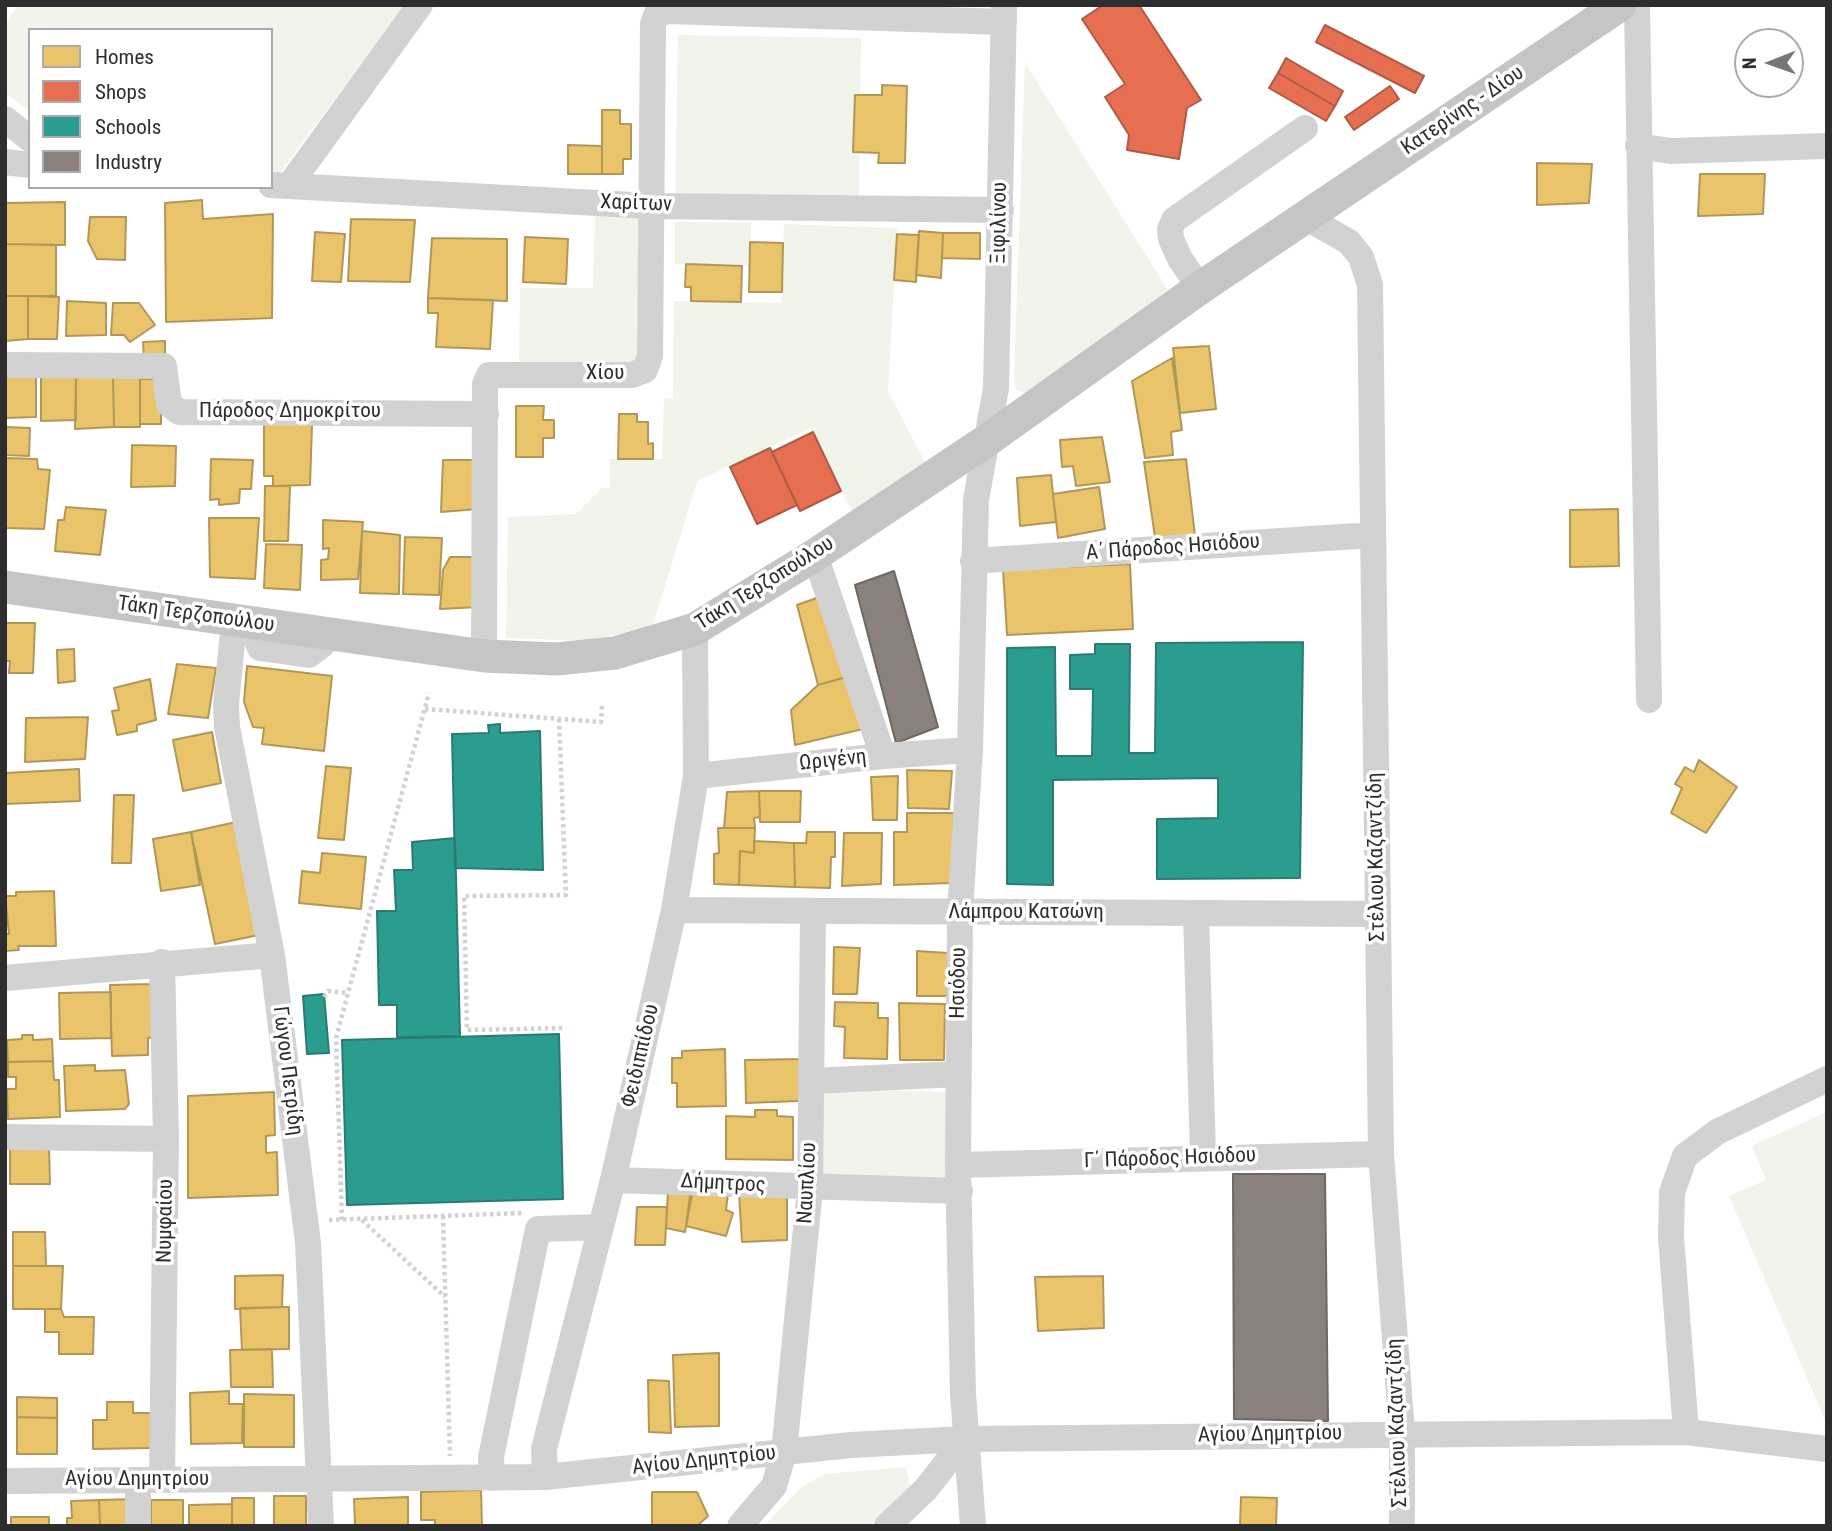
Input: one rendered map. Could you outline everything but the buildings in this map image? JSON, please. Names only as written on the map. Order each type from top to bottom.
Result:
[{"type":"main road","name":"Κατερίνης - Δίου","points":[[1307,218],[1620,5]]},
{"type":"main road","name":"Τάκη Τερζοπούλου","points":[[5,587],[245,628],[484,656],[557,659],[615,653],[695,629],[815,555],[986,440],[1200,288],[1307,218]]},
{"type":"street","points":[[280,185],[421,5]]},
{"type":"street","points":[[1637,5],[1649,699]]},
{"type":"street","name":"Χίου","points":[[484,656],[485,384],[489,375],[632,375],[645,370],[650,356],[653,24],[656,15],[668,11],[1004,13]]},
{"type":"street","name":"Ξιφιλίνου","points":[[986,440],[996,388],[1004,13]]},
{"type":"street","points":[[5,119],[28,137]]},
{"type":"street","points":[[1200,288],[1171,239],[1170,229],[1174,220],[1305,128]]},
{"type":"street","points":[[1638,146],[1671,151],[1827,146]]},
{"type":"street","points":[[5,162],[28,165]]},
{"type":"street","name":"Χαρίτων","points":[[280,185],[651,205],[1001,211]]},
{"type":"street","name":"Στέλιου Καζαντζίδη","points":[[1307,218],[1349,242],[1361,257],[1370,285],[1381,1154],[1402,1433],[1402,1526]]},
{"type":"street","name":"Πάροδος Δημοκρίτου","points":[[5,365],[164,366],[169,404],[179,412],[486,414]]},
{"type":"street","name":"Ησιόδου","points":[[973,1526],[965,1439],[958,1074],[960,912],[970,750],[976,500],[986,440]]},
{"type":"street","name":"Α΄ Πάροδος Ησιόδου","points":[[974,561],[1373,535]]},
{"type":"street","points":[[815,555],[883,756]]},
{"type":"street","points":[[245,628],[260,648],[309,655],[323,645]]},
{"type":"street","name":"Γώγου Πετρίδη","points":[[245,628],[227,680],[227,727],[272,954],[306,1221],[321,1526]]},
{"type":"street","name":"Φειδιππίδου","points":[[545,1477],[544,1449],[612,1180],[674,910],[696,776],[695,629]]},
{"type":"street","name":"Ωριγένη","points":[[696,776],[883,756],[970,750]]},
{"type":"street","name":"Λάμπρου Κατσώνη","points":[[674,910],[1378,914]]},
{"type":"street","name":"Ναυπλίου","points":[[740,1526],[774,1486],[784,1452],[810,1188],[813,912]]},
{"type":"street","points":[[1196,914],[1203,1157]]},
{"type":"street","points":[[5,978],[162,962],[255,958],[272,954]]},
{"type":"street","name":"Νυμφαίου","points":[[138,1526],[150,1480],[166,1139],[162,962]]},
{"type":"street","points":[[811,1081],[958,1074]]},
{"type":"street","points":[[1686,1432],[1671,1237],[1672,1192],[1685,1156],[1717,1132],[1827,1079]]},
{"type":"street","points":[[5,1137],[166,1139]]},
{"type":"street","name":"Γ΄ Πάροδος Ησιόδου","points":[[959,1178],[1203,1157],[1381,1154]]},
{"type":"street","name":"Δήμητρος","points":[[612,1180],[810,1188],[959,1178]]},
{"type":"street","points":[[492,1478],[491,1457],[538,1229],[600,1227]]},
{"type":"street","name":"Αγίου Δημητρίου","points":[[5,1481],[545,1477],[893,1441],[965,1439],[1686,1432],[1827,1449]]},
{"type":"street","points":[[887,1526],[926,1489],[965,1439]]},
{"type":"path","points":[[342,1220],[336,1038],[429,693]]},
{"type":"path","points":[[425,709],[601,722],[602,706]]},
{"type":"path","points":[[559,719],[566,895],[464,896],[467,1030],[566,1028]]},
{"type":"path","points":[[324,997],[328,991],[348,993]]},
{"type":"path","points":[[306,1221],[534,1212]]},
{"type":"path","points":[[443,1216],[451,1478]]},
{"type":"path","points":[[361,1219],[446,1298]]},
{"type":"shaded area","points":[[18,5],[405,5],[276,178],[273,176],[273,28],[28,28],[28,110],[5,92],[5,25]]},
{"type":"shaded area","points":[[678,35],[861,38],[859,203],[675,200]]},
{"type":"shaded area","points":[[1025,63],[1168,290],[1027,393],[1016,390],[1014,379]]},
{"type":"shaded area","points":[[595,214],[640,214],[639,349],[636,359],[627,365],[519,365],[520,288],[593,288]]},
{"type":"shaded area","points":[[675,222],[751,223],[750,266],[675,264]]},
{"type":"shaded area","points":[[784,224],[897,228],[888,392],[926,464],[852,512],[811,428],[697,481],[652,628],[585,641],[506,638],[508,517],[576,514],[602,488],[610,487],[610,459],[662,459],[664,399],[673,398],[674,301],[781,303]]},
{"type":"shaded area","points":[[821,1089],[951,1092],[948,1186],[820,1180]]},
{"type":"shaded area","points":[[1827,1112],[1827,1425],[1729,1196],[1766,1180],[1752,1146]]},
{"type":"shaded area","points":[[906,1467],[910,1486],[869,1526],[764,1526],[803,1486],[825,1474]]}]
